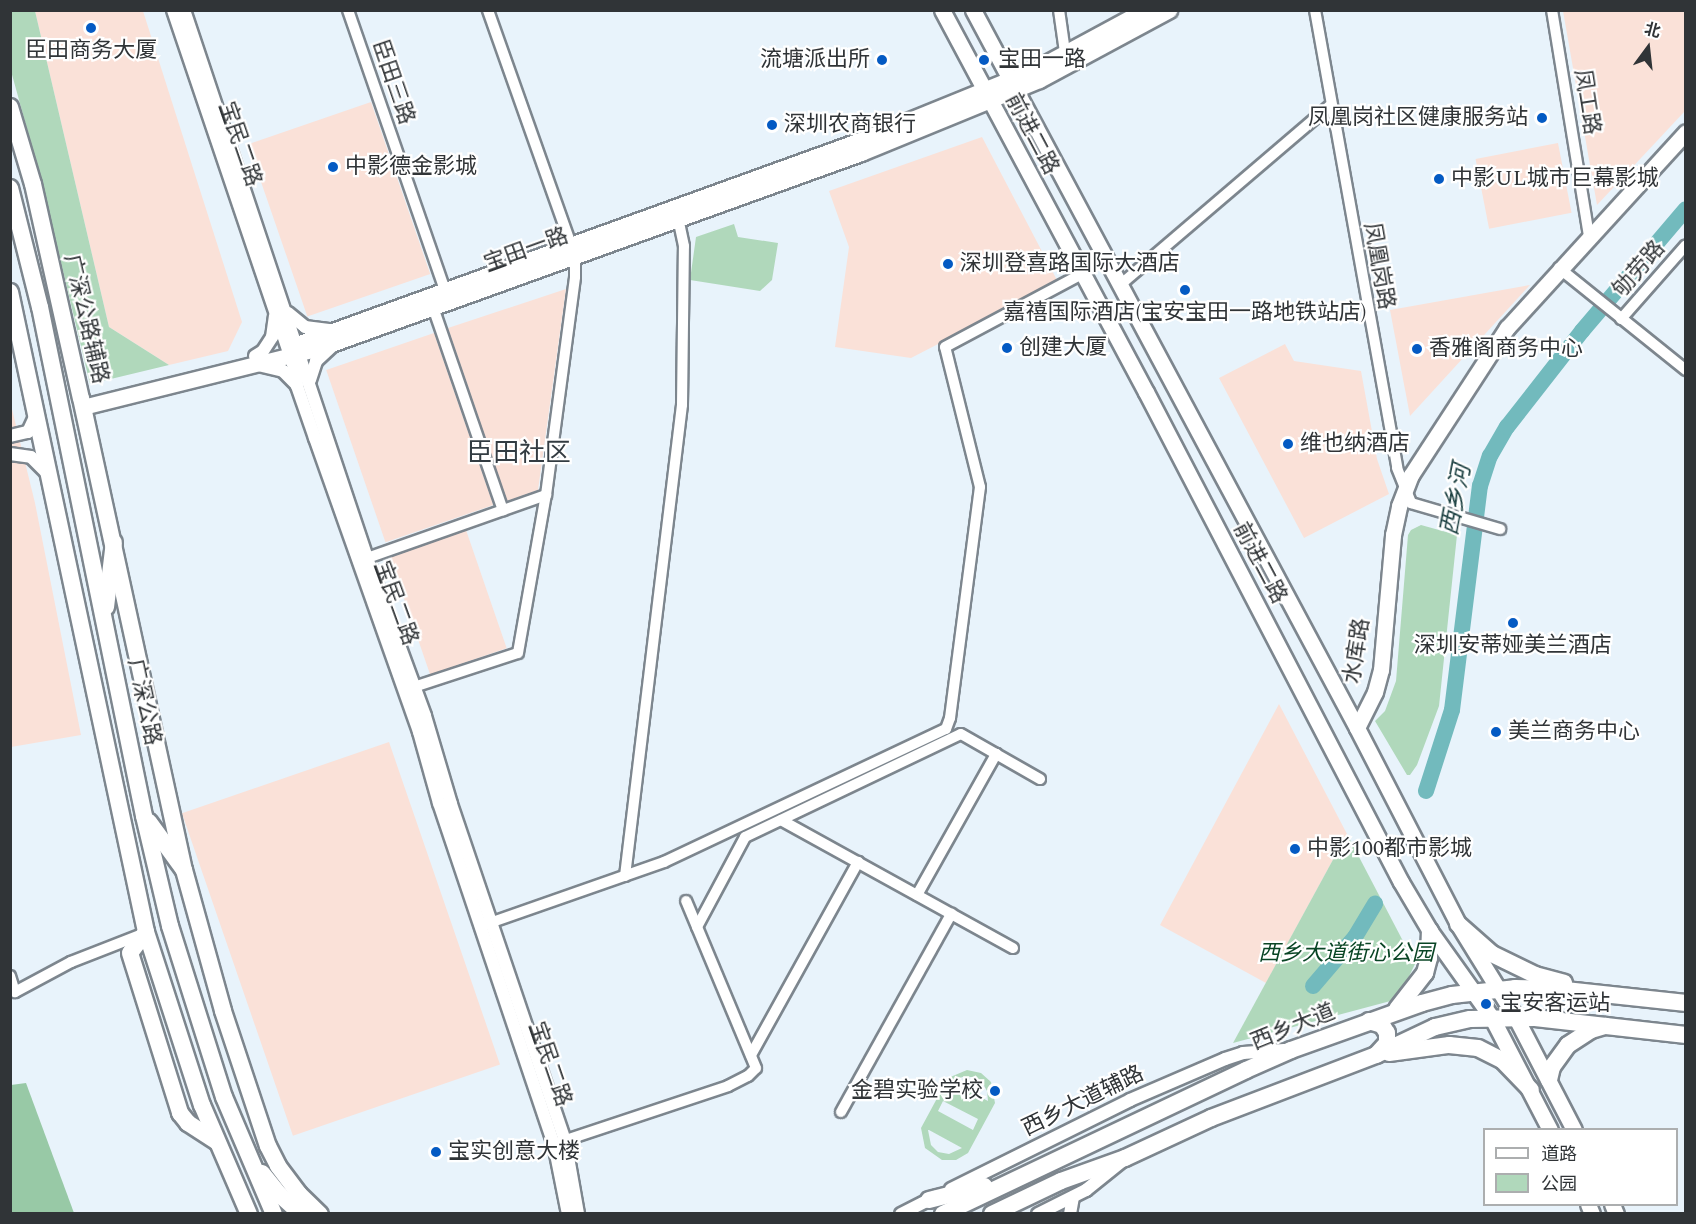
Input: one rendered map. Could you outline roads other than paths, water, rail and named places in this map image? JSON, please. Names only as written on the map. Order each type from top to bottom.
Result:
[{"type":"main road","name":"前进二路","points":[[942,10],[1401,882],[1430,931],[1475,991],[1492,1018],[1549,1128]]},
{"type":"main road","name":"前进二路","points":[[973,10],[1357,728],[1458,924],[1516,1018],[1573,1128]]},
{"type":"main road","name":"宝田一路","points":[[1013,85],[1065,52],[1144,10]]},
{"type":"main road","name":"宝田一路","points":[[343,334],[676,213],[858,141],[1013,85],[1169,10]]},
{"type":"main road","name":"广深公路辅路","points":[[10,107],[33,184],[114,542],[168,803],[223,1011],[268,1146],[278,1166],[299,1194],[320,1214]]},
{"type":"main road","name":"水库路","points":[[1357,728],[1378,708],[1389,672],[1408,496],[1514,334],[1589,236],[1686,132]]},
{"type":"main road","name":"水库路","points":[[1563,272],[1686,147]]},
{"type":"main road","name":"广深公路","points":[[10,188],[40,307],[144,816],[183,974],[241,1140],[274,1214]]},
{"type":"main road","name":"广深公路","points":[[10,292],[146,932],[182,1046],[217,1142],[249,1214]]},
{"type":"main road","name":"宝田一路","points":[[82,402],[294,350],[433,307],[447,296]]},
{"type":"main road","points":[[104,620],[114,542]]},
{"type":"main road","points":[[144,816],[184,870]]},
{"type":"main road","points":[[1458,924],[1492,954],[1512,965],[1591,992]]},
{"type":"main road","points":[[1396,1010],[1425,973],[1429,958],[1430,931]]},
{"type":"main road","points":[[146,932],[130,953],[180,1113],[188,1123],[217,1142]]},
{"type":"main road","name":"西乡大道","points":[[943,1214],[1291,1050],[1396,1010],[1475,991],[1498,989],[1591,992],[1686,1003]]},
{"type":"main road","points":[[992,1214],[1030,1195],[1125,1158],[1211,1118],[1376,1055],[1435,1027],[1460,1020],[1516,1018],[1608,1025],[1686,1035]]},
{"type":"main road","points":[[1369,1021],[1382,1025],[1387,1033],[1387,1043],[1376,1055]]},
{"type":"main road","points":[[1549,1080],[1552,1067],[1568,1045],[1591,1030],[1608,1025]]},
{"type":"main road","points":[[1376,1055],[1449,1045],[1478,1048],[1503,1061],[1531,1090]]},
{"type":"main road","points":[[241,1140],[264,1175],[301,1214]]},
{"type":"main road","points":[[227,1167],[235,1214]]},
{"type":"main road","points":[[929,1200],[1023,1176]]},
{"type":"main road","points":[[1008,1214],[1030,1195]]},
{"type":"street","name":"宝民二路","points":[[172,10],[259,249]]},
{"type":"street","name":"宝民二路","points":[[184,10],[280,311],[309,382],[367,558],[414,687],[486,925],[560,1142],[578,1214]]},
{"type":"street","name":"臣田三路","points":[[348,10],[447,296]]},
{"type":"street","points":[[414,687],[518,652],[546,495],[572,304],[573,251],[488,10]]},
{"type":"street","points":[[1059,10],[1065,52]]},
{"type":"street","name":"凤凰岗路","points":[[1315,10],[1389,438],[1408,496]]},
{"type":"street","name":"凤工路","points":[[1552,10],[1589,236]]},
{"type":"street","points":[[1120,285],[1331,105]]},
{"type":"street","points":[[625,876],[682,405],[684,246],[676,213]]},
{"type":"street","name":"劬劳路","points":[[1621,319],[1686,245]]},
{"type":"street","points":[[1563,272],[1686,370]]},
{"type":"street","points":[[486,925],[664,862],[946,729],[950,718],[980,487],[945,347],[1082,274]]},
{"type":"street","points":[[433,307],[503,510]]},
{"type":"street","points":[[297,386],[283,371],[256,360],[273,338],[280,311],[305,327],[343,334]]},
{"type":"street","points":[[309,382],[316,361],[343,334]]},
{"type":"street","name":"宝民二路","points":[[294,350],[297,386],[413,712],[439,803],[486,925]]},
{"type":"street","points":[[10,436],[28,432],[37,414]]},
{"type":"street","points":[[10,454],[31,457],[41,464],[50,477]]},
{"type":"street","points":[[367,558],[546,495]]},
{"type":"street","points":[[1408,496],[1434,510],[1500,529]]},
{"type":"street","points":[[697,927],[745,837],[961,735],[1040,779]]},
{"type":"street","points":[[917,896],[996,754]]},
{"type":"street","points":[[781,820],[1013,948]]},
{"type":"street","points":[[751,1055],[858,862]]},
{"type":"street","points":[[560,1142],[728,1086],[748,1076],[756,1068],[686,902]]},
{"type":"street","points":[[841,1112],[951,914]]},
{"type":"street","points":[[10,976],[15,992],[71,962],[146,932]]},
{"type":"street","name":"西乡大道辅路","points":[[902,1214],[1130,1100],[1225,1059],[1243,1053],[1291,1050]]},
{"type":"street","name":"宝民二路","points":[[560,1142],[568,1214]]},
{"type":"street","points":[[1038,1214],[1073,1197],[1108,1173],[1125,1158]]},
{"type":"street","points":[[1070,1214],[1073,1197]]},
{"type":"waterway","name":"西乡河","points":[[1426,791],[1452,710],[1480,486],[1490,456],[1507,427],[1582,331],[1686,209]]},
{"type":"waterway","name":"西乡河","points":[[1313,986],[1355,937],[1375,904]]},
{"type":"place","name":"臣田商务大厦","points":[[91,28]]},
{"type":"place","name":"流塘派出所","points":[[882,60]]},
{"type":"place","name":"宝田一路","points":[[984,60]]},
{"type":"place","name":"凤凰岗社区健康服务站","points":[[1542,118]]},
{"type":"place","name":"深圳农商银行","points":[[772,125]]},
{"type":"place","name":"中影德金影城","points":[[333,167]]},
{"type":"place","name":"中影UL城市巨幕影城","points":[[1439,179]]},
{"type":"place","name":"深圳登喜路国际大酒店","points":[[948,264]]},
{"type":"place","name":"嘉禧国际酒店(宝安宝田一路地铁站店)","points":[[1185,290]]},
{"type":"place","name":"创建大厦","points":[[1007,348]]},
{"type":"place","name":"香雅阁商务中心","points":[[1417,349]]},
{"type":"place","name":"维也纳酒店","points":[[1288,444]]},
{"type":"place","name":"深圳安蒂娅美兰酒店","points":[[1513,623]]},
{"type":"place","name":"美兰商务中心","points":[[1496,732]]},
{"type":"place","name":"中影100都市影城","points":[[1295,849]]},
{"type":"place","name":"宝安客运站","points":[[1486,1004]]},
{"type":"place","name":"金碧实验学校","points":[[995,1091]]},
{"type":"place","name":"宝实创意大楼","points":[[436,1152]]},
{"type":"district","name":"臣田社区","points":[[519,454]]},
{"type":"park label","name":"西乡大道街心公园","points":[[1346,954]]}]
